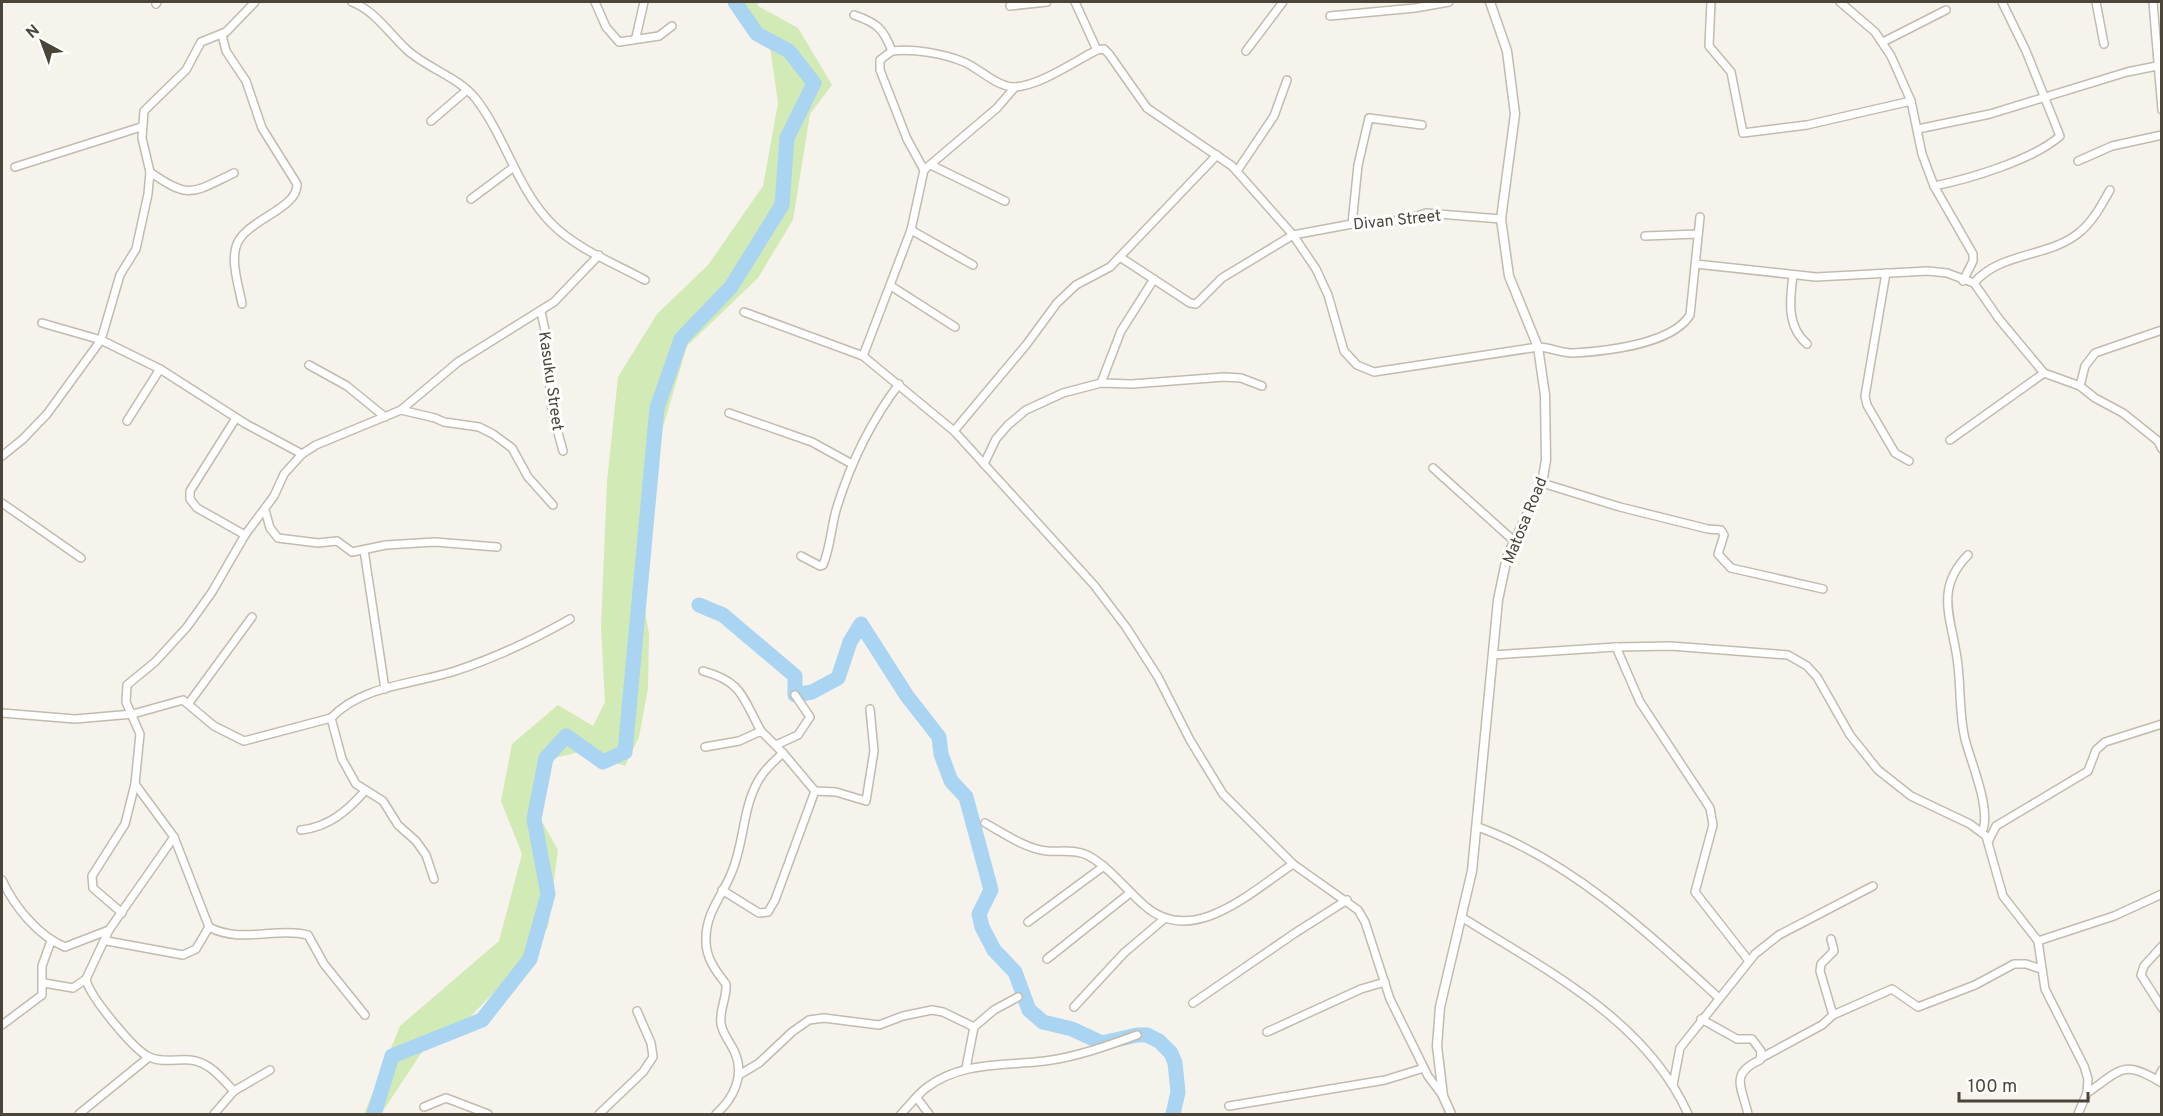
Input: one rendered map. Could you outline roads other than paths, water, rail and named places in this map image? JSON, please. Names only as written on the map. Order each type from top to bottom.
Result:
[{"type":"street","points":[[2,456],[23,439],[47,414],[101,340],[120,275],[136,249],[148,194],[150,172],[141,127],[147,106],[186,70],[201,42],[222,35],[255,2]]},
{"type":"street","points":[[352,2],[375,17],[412,55],[476,98],[497,132],[526,190],[553,225],[575,242],[645,280]]},
{"type":"street","points":[[595,2],[606,27],[615,38],[625,42],[636,37],[659,36],[672,26]]},
{"type":"street","points":[[636,37],[644,2]]},
{"type":"street","points":[[1010,6],[1047,2]]},
{"type":"street","points":[[1075,2],[1097,50]]},
{"type":"street","points":[[1246,51],[1283,2]]},
{"type":"street","points":[[1330,16],[1415,8],[1449,2]]},
{"type":"street","name":"Matosa Road","points":[[1452,1114],[1443,1096],[1437,1046],[1440,1007],[1463,918],[1478,827],[1498,600],[1507,557],[1542,483],[1545,460],[1545,395],[1538,347],[1509,276],[1501,219],[1515,114],[1505,45],[1490,2]]},
{"type":"street","points":[[1711,2],[1709,46],[1731,72],[1743,133],[1816,123],[1911,101]]},
{"type":"street","points":[[1840,2],[1875,32],[1883,42],[1911,101],[1922,154],[1934,186],[1973,254],[1973,261],[1963,281]]},
{"type":"street","points":[[1934,186],[1966,180],[2055,140],[2060,133],[2043,97],[2026,51],[2002,2]]},
{"type":"street","points":[[2096,2],[2104,44]]},
{"type":"street","points":[[2153,2],[2162,110]]},
{"type":"street","points":[[1883,42],[1946,10]]},
{"type":"street","points":[[854,15],[882,29],[892,51]]},
{"type":"street","points":[[222,35],[226,51],[246,81],[262,128],[297,184],[297,190],[288,203],[251,227],[236,246],[235,260],[242,303]]},
{"type":"street","points":[[924,171],[907,139],[880,70],[880,60],[892,51],[946,56],[966,63],[1004,85],[1015,87],[1047,77],[1097,50],[1104,49],[1147,108],[1237,171],[1293,235],[1316,269],[1328,296],[1344,351],[1363,369],[1374,372],[1538,347],[1552,347],[1572,354],[1659,340],[1685,323],[1690,315],[1700,218]]},
{"type":"street","points":[[1918,129],[1990,114],[2043,97],[2159,66]]},
{"type":"street","points":[[1237,171],[1274,116],[1287,80]]},
{"type":"street","points":[[863,356],[874,321],[891,286],[911,230],[924,171],[997,108],[1015,87]]},
{"type":"street","points":[[431,121],[466,90]]},
{"type":"street","points":[[1352,224],[1358,165],[1369,118],[1422,124]]},
{"type":"street","points":[[15,167],[141,127]]},
{"type":"street","points":[[2078,161],[2112,146],[2162,135]]},
{"type":"street","points":[[954,431],[1026,345],[1057,303],[1076,285],[1110,267],[1217,155]]},
{"type":"street","points":[[931,165],[1005,201]]},
{"type":"street","points":[[471,199],[514,167]]},
{"type":"street","points":[[150,172],[177,190],[190,192],[234,173]]},
{"type":"street","points":[[1974,284],[1983,273],[2005,262],[2063,242],[2081,232],[2098,211],[2110,190]]},
{"type":"street","name":"Divan Street","points":[[1293,235],[1352,224],[1406,220],[1426,213],[1501,219]]},
{"type":"street","points":[[911,230],[973,266]]},
{"type":"street","points":[[1645,236],[1698,234]]},
{"type":"street","points":[[1120,257],[1190,303],[1196,304],[1222,278],[1293,235]]},
{"type":"street","points":[[122,913],[93,888],[91,883],[125,824],[135,784],[140,734],[126,702],[127,685],[155,662],[187,627],[212,592],[245,535],[265,510],[284,474],[302,454],[315,446],[401,410],[458,362],[541,312],[599,255]]},
{"type":"street","points":[[1695,264],[1793,275],[1947,273],[1974,284],[2044,374],[2080,387],[2123,413],[2160,438],[2162,449]]},
{"type":"street","points":[[1886,273],[1865,396],[1867,405],[1895,453],[1909,461]]},
{"type":"street","points":[[1793,275],[1790,297],[1792,317],[1795,330],[1808,344]]},
{"type":"street","points":[[1101,383],[1121,331],[1154,279]]},
{"type":"street","points":[[891,286],[954,327]]},
{"type":"street","name":"Kasuku Street","points":[[541,312],[545,330],[552,411],[563,451]]},
{"type":"street","points":[[744,312],[863,356],[899,384],[954,431],[1108,603],[1158,677],[1190,740],[1223,794],[1293,864],[1324,887],[1347,900],[1358,910],[1365,922],[1385,982],[1424,1068],[1443,1096]]},
{"type":"street","points":[[42,324],[101,340],[160,369],[236,418],[302,454]]},
{"type":"street","points":[[2080,387],[2085,366],[2095,353],[2162,330]]},
{"type":"street","points":[[309,365],[347,386],[385,417]]},
{"type":"street","points":[[127,421],[160,369]]},
{"type":"street","points":[[1950,440],[2044,374]]},
{"type":"street","points":[[984,464],[996,439],[1026,410],[1062,393],[1101,383],[1132,384],[1224,377],[1241,378],[1263,386]]},
{"type":"street","points":[[801,556],[820,566],[823,565],[837,506],[852,464],[869,428],[899,384]]},
{"type":"street","points":[[401,410],[435,418],[444,423],[479,428],[493,434],[512,448],[528,477],[553,505]]},
{"type":"street","points":[[729,413],[812,442],[852,464]]},
{"type":"street","points":[[236,418],[190,490],[190,499],[197,508],[245,535]]},
{"type":"street","points":[[1433,468],[1514,541]]},
{"type":"street","points":[[1542,483],[1620,507],[1708,529],[1721,530],[1724,535],[1718,554],[1731,568],[1823,589]]},
{"type":"street","points":[[2,503],[81,558]]},
{"type":"street","points":[[265,510],[270,528],[278,538],[318,543],[337,541],[352,552],[386,545],[435,542],[497,547]]},
{"type":"street","points":[[364,550],[385,688]]},
{"type":"street","points":[[1968,555],[1950,578],[1946,609],[1958,666],[1959,709],[1964,737],[1984,812],[1982,832]]},
{"type":"street","points":[[189,703],[252,617]]},
{"type":"street","points":[[2,713],[75,718],[133,714],[177,701],[189,703],[214,726],[244,741],[331,718],[339,709],[385,688],[455,671],[498,656],[570,619]]},
{"type":"street","points":[[1493,655],[1671,646],[1766,652],[1798,660],[1816,677],[1850,735],[1878,770],[1911,796],[1982,832],[1988,842],[2002,896],[2038,941],[2045,989],[2084,1066],[2088,1079],[2087,1092],[2078,1114]]},
{"type":"street","points":[[1616,647],[1640,702],[1710,808],[1713,825],[1695,892],[1749,962]]},
{"type":"street","points":[[703,671],[725,677],[735,684],[761,731],[815,791],[836,792],[866,801],[874,751],[870,710]]},
{"type":"street","points":[[776,745],[798,735],[810,717],[795,695]]},
{"type":"street","points":[[331,718],[342,759],[356,784],[383,801],[398,825],[416,841],[426,855],[434,879]]},
{"type":"street","points":[[1988,842],[1996,825],[2088,771],[2096,750],[2105,742],[2162,724]]},
{"type":"street","points":[[705,747],[739,741],[761,731]]},
{"type":"street","points":[[716,1114],[733,1094],[739,1075],[736,1054],[721,1027],[720,1008],[725,998],[726,984],[711,962],[706,938],[715,902],[731,876],[740,852],[751,794],[765,771],[783,753]]},
{"type":"street","points":[[135,784],[174,837],[209,927],[219,932],[240,935],[308,936],[324,964],[366,1015]]},
{"type":"street","points":[[301,830],[315,829],[346,812],[365,791]]},
{"type":"street","points":[[722,890],[759,913],[768,912],[779,891],[815,791]]},
{"type":"street","points":[[985,823],[1045,851],[1084,854],[1104,866],[1130,893],[1164,919],[1184,923],[1224,910],[1293,864]]},
{"type":"street","points":[[1478,827],[1504,836],[1539,855],[1614,907],[1653,937],[1719,998]]},
{"type":"street","points":[[44,983],[73,988],[86,980],[106,941],[109,930],[174,837]]},
{"type":"street","points":[[1028,922],[1104,866]]},
{"type":"street","points":[[2,884],[30,921],[51,941],[65,947],[109,930]]},
{"type":"street","points":[[1673,1084],[1680,1048],[1749,962],[1779,935],[1873,886]]},
{"type":"street","points":[[1047,959],[1130,893]]},
{"type":"street","points":[[2038,941],[2114,916],[2162,894]]},
{"type":"street","points":[[1193,1003],[1347,900]]},
{"type":"street","points":[[1463,918],[1603,1009],[1673,1084],[1688,1114]]},
{"type":"street","points":[[1074,1007],[1124,953],[1164,919]]},
{"type":"street","points":[[106,941],[183,955],[196,949],[209,927]]},
{"type":"street","points":[[1831,939],[1834,951],[1821,964],[1820,970],[1833,1015]]},
{"type":"street","points":[[2,1025],[42,994],[44,983],[42,966],[51,941]]},
{"type":"street","points":[[2162,946],[2144,966],[2141,975],[2162,1008]]},
{"type":"street","points":[[1748,1114],[1740,1075],[1743,1069],[1822,1025],[1833,1015],[1887,990],[1897,991],[1910,1004],[1918,1007],[1975,985],[2014,964],[2026,964],[2042,969]]},
{"type":"street","points":[[86,980],[88,987],[103,1008],[149,1057],[180,1062],[190,1060],[209,1066],[234,1091]]},
{"type":"street","points":[[1268,1032],[1361,990],[1385,982]]},
{"type":"street","points":[[966,1068],[974,1027],[994,1010],[1018,997]]},
{"type":"street","points":[[739,1075],[759,1063],[792,1032],[809,1020],[824,1018],[879,1025],[903,1016],[932,1010],[943,1012],[974,1027]]},
{"type":"street","points":[[599,1114],[643,1072],[653,1057],[651,1043],[637,1011]]},
{"type":"street","points":[[1701,1019],[1737,1039],[1752,1040],[1761,1051],[1761,1058]]},
{"type":"street","points":[[901,1114],[933,1084],[966,1068],[992,1063],[1045,1061],[1098,1049],[1137,1035]]},
{"type":"street","points":[[79,1114],[149,1057]]},
{"type":"street","points":[[2087,1092],[2123,1069],[2131,1067],[2159,1082],[2162,1070]]},
{"type":"street","points":[[1229,1106],[1384,1080],[1424,1068]]},
{"type":"street","points":[[214,1114],[234,1091],[270,1070]]},
{"type":"street","points":[[424,1107],[446,1098],[488,1114]]},
{"type":"street","points":[[917,1098],[928,1114]]},
{"type":"waterway","points":[[374,1114],[392,1056],[482,1020],[530,959],[548,894],[534,819],[546,758],[566,736],[603,762],[625,752],[657,408],[681,339],[731,287],[782,205],[787,138],[814,83],[789,51],[757,34],[735,2]]},
{"type":"waterway","points":[[699,605],[723,615],[795,676],[795,695],[812,692],[838,678],[850,642],[861,624],[907,696],[939,737],[941,754],[951,781],[966,797],[991,890],[979,914],[982,927],[994,950],[1015,972],[1029,1010],[1043,1022],[1072,1029],[1102,1043],[1137,1035],[1147,1035],[1159,1041],[1171,1053],[1175,1063],[1178,1092],[1173,1114]]}]
